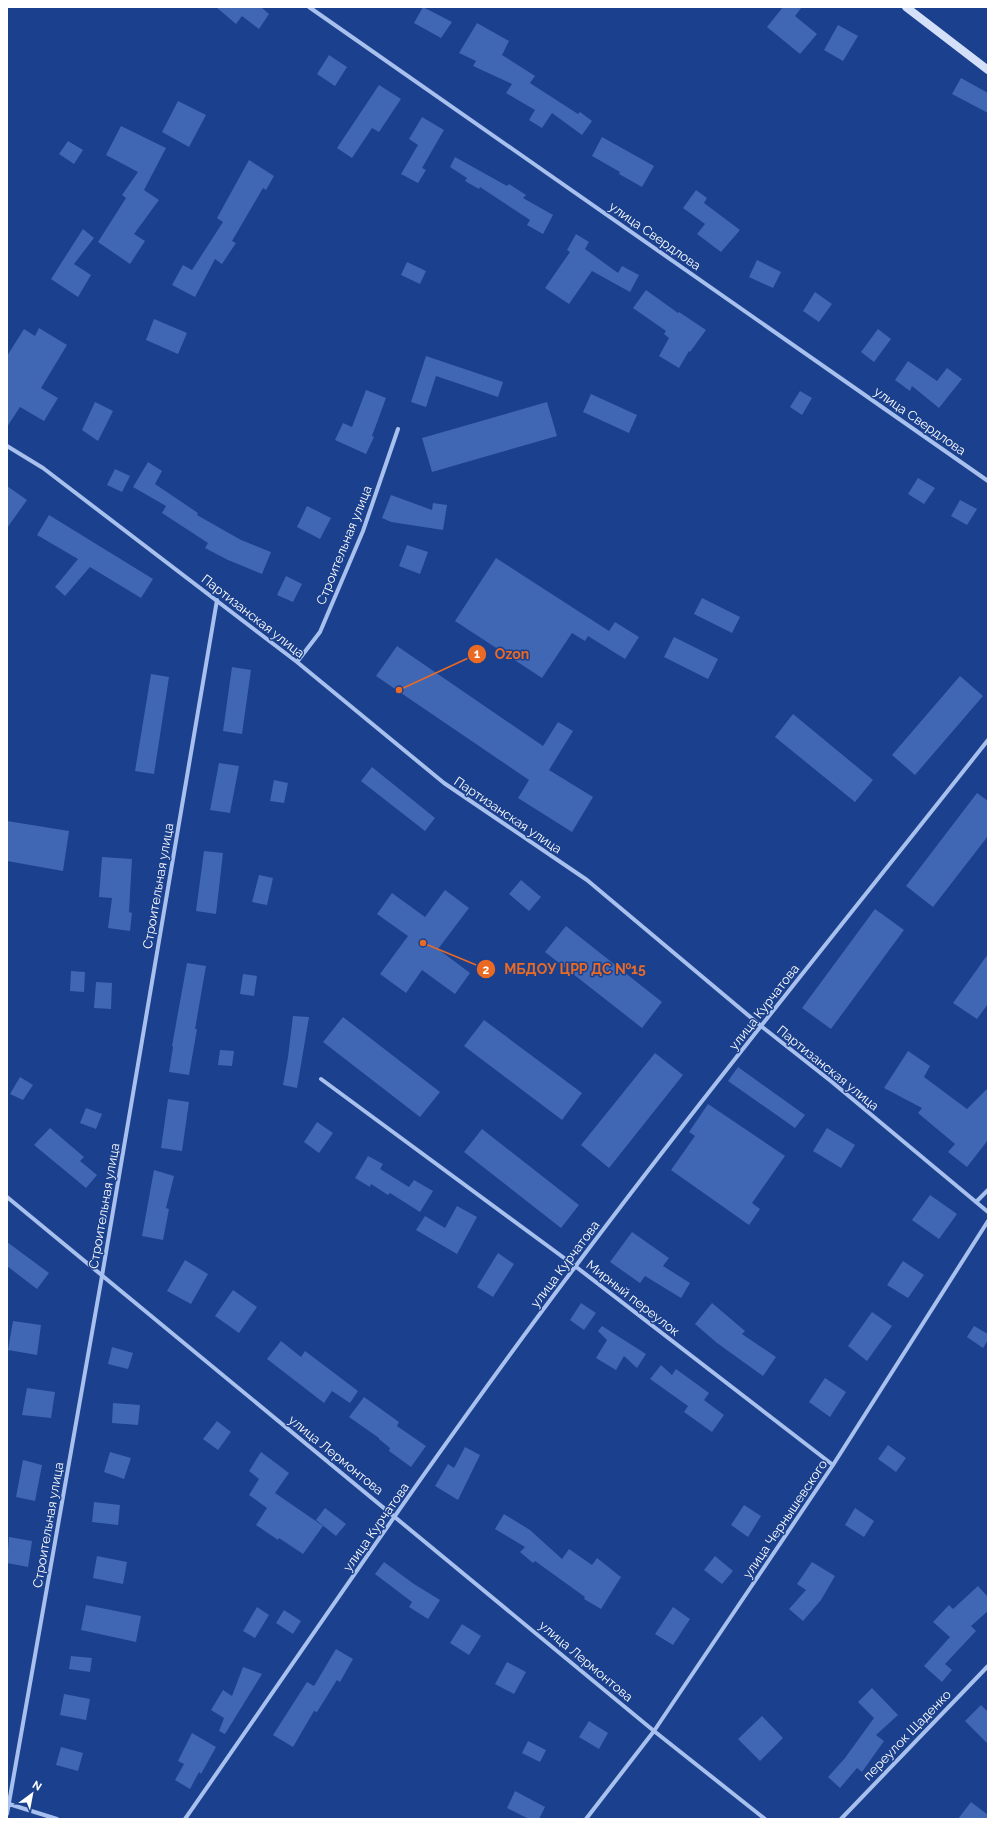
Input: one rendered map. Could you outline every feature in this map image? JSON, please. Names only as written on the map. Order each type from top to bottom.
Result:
[{"type":"street","name":"улица Свердлова","points":[[309,7],[988,481]]},
{"type":"street","points":[[906,7],[988,70]]},
{"type":"street","name":"Строительная улица","points":[[297,662],[320,632],[363,531],[398,429]]},
{"type":"street","name":"Партизанская улица","points":[[7,446],[43,468],[217,600],[297,662],[444,784],[587,880],[761,1026],[832,1082],[988,1212]]},
{"type":"street","name":"Строительная улица","points":[[7,1814],[102,1276],[217,600]]},
{"type":"street","name":"улица Курчатова","points":[[185,1819],[489,1384],[575,1266],[761,1026],[988,740]]},
{"type":"street","name":"Мирный переулок","points":[[321,1079],[575,1266],[833,1465]]},
{"type":"street","points":[[976,1202],[988,1190]]},
{"type":"street","name":"улица Лермонтова","points":[[7,1197],[396,1516],[654,1731],[765,1819]]},
{"type":"street","name":"улица Чернышевского","points":[[586,1819],[654,1731],[833,1465],[988,1221]]},
{"type":"street","name":"переулок Щаденко","points":[[841,1819],[988,1666]]},
{"type":"street","points":[[9,1804],[57,1819]]},
{"type":"building","points":[[216,7],[261,7],[269,14],[259,29],[242,16],[236,24]]},
{"type":"building","points":[[423,7],[452,22],[441,38],[414,23]]},
{"type":"building","points":[[783,7],[802,7],[795,16],[817,34],[800,54],[767,27]]},
{"type":"building","points":[[477,23],[509,41],[502,55],[535,76],[530,83],[578,114],[580,112],[592,121],[582,135],[552,113],[542,128],[529,120],[535,110],[506,93],[512,84],[473,66],[476,61],[459,53]]},
{"type":"building","points":[[838,25],[858,36],[843,61],[824,50]]},
{"type":"building","points":[[329,55],[347,67],[335,86],[317,74]]},
{"type":"building","points":[[961,78],[988,93],[988,113],[952,94]]},
{"type":"building","points":[[379,85],[401,99],[379,132],[372,128],[352,158],[337,148]]},
{"type":"building","points":[[178,101],[206,115],[189,147],[162,132]]},
{"type":"building","points":[[422,117],[444,130],[422,168],[426,170],[418,183],[401,174],[418,145],[409,139]]},
{"type":"building","points":[[121,126],[166,148],[144,190],[159,200],[134,234],[145,241],[130,264],[98,242],[126,198],[122,195],[138,172],[106,155]]},
{"type":"building","points":[[602,137],[654,166],[642,187],[592,156]]},
{"type":"building","points":[[68,141],[83,150],[74,164],[59,154]]},
{"type":"building","points":[[455,157],[507,186],[509,184],[526,195],[523,198],[553,215],[543,234],[527,225],[530,220],[480,187],[479,189],[465,181],[467,178],[450,167]]},
{"type":"building","points":[[249,160],[274,176],[266,190],[263,188],[232,241],[236,243],[222,264],[215,259],[195,297],[172,285],[183,265],[192,270],[223,222],[217,218]]},
{"type":"building","points":[[696,190],[707,198],[704,203],[740,230],[721,252],[697,234],[705,224],[683,208]]},
{"type":"building","points":[[83,229],[94,238],[74,264],[91,275],[78,297],[51,279]]},
{"type":"building","points":[[576,234],[589,242],[585,249],[618,273],[622,266],[639,275],[630,292],[592,271],[569,304],[545,288],[570,252],[567,250]]},
{"type":"building","points":[[757,260],[781,272],[773,288],[749,277]]},
{"type":"building","points":[[407,262],[426,271],[420,284],[401,275]]},
{"type":"building","points":[[646,290],[678,313],[679,312],[706,330],[690,352],[689,351],[679,368],[659,356],[669,338],[664,334],[666,331],[633,308]]},
{"type":"building","points":[[815,292],[832,304],[819,322],[803,311]]},
{"type":"building","points":[[154,319],[187,333],[178,354],[146,340]]},
{"type":"building","points":[[39,328],[67,345],[41,388],[58,398],[44,421],[20,407],[7,427],[7,356],[24,329],[35,336]]},
{"type":"building","points":[[878,329],[891,339],[874,362],[861,352]]},
{"type":"building","points":[[426,356],[503,382],[498,397],[436,376],[426,407],[411,402]]},
{"type":"building","points":[[908,361],[937,381],[947,368],[962,379],[939,408],[912,386],[910,391],[895,380]]},
{"type":"building","points":[[366,390],[386,398],[372,436],[374,437],[366,454],[335,440],[343,423],[352,427]]},
{"type":"building","points":[[800,391],[812,398],[802,415],[790,407]]},
{"type":"building","points":[[591,394],[637,415],[629,433],[583,412]]},
{"type":"building","points":[[95,402],[113,411],[98,441],[82,430]]},
{"type":"building","points":[[547,402],[557,436],[432,472],[422,438]]},
{"type":"building","points":[[148,462],[162,471],[155,484],[198,513],[197,515],[241,540],[271,552],[262,574],[228,560],[205,548],[208,543],[162,513],[166,506],[133,487]]},
{"type":"building","points":[[115,469],[130,476],[122,492],[107,485]]},
{"type":"building","points":[[918,478],[935,488],[924,504],[908,494]]},
{"type":"building","points":[[7,486],[27,500],[7,528]]},
{"type":"building","points":[[391,495],[432,510],[433,503],[447,505],[443,530],[391,522],[382,518]]},
{"type":"building","points":[[960,500],[977,509],[967,525],[951,516]]},
{"type":"building","points":[[307,506],[331,518],[320,539],[297,527]]},
{"type":"building","points":[[49,515],[153,579],[141,598],[90,567],[65,596],[55,587],[78,559],[37,535]]},
{"type":"building","points":[[407,545],[428,552],[420,574],[399,566]]},
{"type":"building","points":[[496,558],[609,631],[615,622],[639,637],[625,659],[588,636],[585,641],[572,633],[542,678],[455,621]]},
{"type":"building","points":[[286,576],[302,584],[293,602],[277,595]]},
{"type":"building","points":[[702,598],[740,617],[732,633],[694,614]]},
{"type":"building","points":[[674,637],[718,659],[708,679],[664,657]]},
{"type":"building","points":[[397,646],[543,746],[558,722],[573,731],[549,770],[593,797],[572,832],[518,798],[529,780],[376,676]]},
{"type":"building","points":[[232,667],[251,670],[242,734],[223,731]]},
{"type":"building","points":[[151,674],[169,677],[154,774],[135,771]]},
{"type":"building","points":[[960,676],[983,696],[915,775],[892,755]]},
{"type":"building","points":[[793,714],[873,780],[855,802],[775,737]]},
{"type":"building","points":[[219,763],[239,766],[230,813],[210,810]]},
{"type":"building","points":[[372,767],[435,818],[425,831],[361,781]]},
{"type":"building","points":[[274,780],[288,783],[284,803],[270,801]]},
{"type":"building","points":[[977,793],[988,801],[988,836],[933,907],[906,886]]},
{"type":"building","points":[[7,821],[69,831],[63,871],[7,861]]},
{"type":"building","points":[[204,851],[223,853],[216,914],[196,911]]},
{"type":"building","points":[[102,857],[132,859],[129,912],[132,913],[130,931],[108,928],[112,898],[99,897]]},
{"type":"building","points":[[259,875],[273,878],[267,905],[252,902]]},
{"type":"building","points":[[521,880],[541,897],[529,911],[509,894]]},
{"type":"building","points":[[445,890],[469,908],[438,949],[470,973],[455,994],[422,970],[406,993],[380,974],[408,936],[377,914],[392,893],[425,917]]},
{"type":"building","points":[[875,909],[904,930],[831,1029],[802,1008]]},
{"type":"building","points":[[566,926],[662,1002],[642,1028],[545,952]]},
{"type":"building","points":[[988,954],[988,1004],[977,1019],[953,1003]]},
{"type":"building","points":[[187,963],[206,966],[189,1075],[169,1072],[172,1046]]},
{"type":"building","points":[[71,971],[85,972],[84,992],[70,991]]},
{"type":"building","points":[[243,974],[257,976],[254,996],[240,994]]},
{"type":"building","points":[[96,982],[112,983],[111,1009],[94,1008]]},
{"type":"building","points":[[293,1016],[309,1017],[297,1088],[283,1085]]},
{"type":"building","points":[[343,1017],[440,1092],[420,1117],[323,1042]]},
{"type":"building","points":[[484,1020],[582,1093],[562,1120],[464,1046]]},
{"type":"building","points":[[220,1050],[234,1051],[232,1066],[218,1065]]},
{"type":"building","points":[[908,1051],[930,1066],[924,1077],[967,1109],[988,1088],[988,1140],[967,1167],[948,1152],[955,1144],[918,1113],[922,1108],[884,1088]]},
{"type":"building","points":[[655,1053],[683,1075],[609,1168],[581,1145]]},
{"type":"building","points":[[738,1067],[805,1115],[795,1128],[728,1081]]},
{"type":"building","points":[[20,1077],[33,1085],[23,1100],[10,1094]]},
{"type":"building","points":[[168,1099],[189,1102],[182,1151],[161,1148]]},
{"type":"building","points":[[708,1104],[785,1156],[752,1203],[760,1209],[749,1225],[671,1170],[695,1136],[689,1132]]},
{"type":"building","points":[[86,1108],[102,1114],[96,1129],[80,1123]]},
{"type":"building","points":[[317,1122],[333,1133],[319,1153],[304,1142]]},
{"type":"building","points":[[50,1128],[84,1157],[80,1161],[97,1175],[86,1188],[34,1145]]},
{"type":"building","points":[[827,1128],[855,1145],[841,1168],[813,1151]]},
{"type":"building","points":[[482,1129],[579,1205],[561,1228],[464,1152]]},
{"type":"building","points":[[368,1156],[383,1164],[380,1169],[409,1187],[414,1180],[433,1191],[420,1212],[390,1193],[388,1195],[371,1184],[370,1187],[355,1178]]},
{"type":"building","points":[[154,1170],[174,1176],[166,1208],[169,1209],[163,1240],[142,1236]]},
{"type":"building","points":[[930,1195],[957,1214],[939,1239],[912,1220]]},
{"type":"building","points":[[457,1206],[477,1217],[457,1254],[416,1230],[425,1216],[445,1228]]},
{"type":"building","points":[[632,1232],[669,1258],[663,1266],[690,1283],[681,1298],[645,1276],[640,1283],[610,1262]]},
{"type":"building","points":[[7,1242],[49,1273],[37,1289],[7,1266]]},
{"type":"building","points":[[498,1253],[514,1264],[493,1297],[477,1287]]},
{"type":"building","points":[[185,1260],[208,1274],[191,1304],[167,1291]]},
{"type":"building","points":[[903,1261],[924,1275],[908,1298],[887,1285]]},
{"type":"building","points":[[233,1290],[257,1307],[239,1333],[215,1316]]},
{"type":"building","points":[[581,1303],[596,1313],[584,1330],[570,1320]]},
{"type":"building","points":[[712,1303],[745,1331],[742,1334],[776,1357],[763,1376],[717,1343],[695,1324]]},
{"type":"building","points":[[872,1312],[892,1326],[867,1361],[848,1346]]},
{"type":"building","points":[[13,1321],[41,1325],[37,1355],[8,1350]]},
{"type":"building","points":[[602,1326],[646,1354],[637,1368],[624,1356],[616,1370],[596,1358],[607,1340],[598,1331]]},
{"type":"building","points":[[974,1326],[988,1334],[988,1340],[983,1348],[967,1337]]},
{"type":"building","points":[[281,1341],[301,1357],[305,1351],[358,1391],[350,1403],[332,1391],[324,1403],[267,1359]]},
{"type":"building","points":[[112,1347],[133,1353],[128,1369],[108,1364]]},
{"type":"building","points":[[661,1365],[672,1375],[676,1369],[709,1393],[704,1400],[724,1415],[712,1432],[684,1412],[688,1406],[650,1379]]},
{"type":"building","points":[[825,1378],[846,1392],[830,1417],[809,1402]]},
{"type":"building","points":[[27,1388],[55,1392],[51,1418],[22,1415]]},
{"type":"building","points":[[364,1397],[399,1422],[397,1426],[426,1446],[411,1467],[389,1451],[390,1448],[379,1438],[349,1417]]},
{"type":"building","points":[[113,1403],[140,1405],[138,1425],[112,1423]]},
{"type":"building","points":[[217,1421],[231,1432],[218,1450],[203,1439]]},
{"type":"building","points":[[888,1445],[906,1458],[896,1472],[878,1459]]},
{"type":"building","points":[[465,1447],[480,1455],[458,1500],[435,1486],[448,1464],[454,1468]]},
{"type":"building","points":[[110,1452],[131,1458],[124,1479],[104,1472]]},
{"type":"building","points":[[261,1452],[289,1473],[275,1493],[323,1526],[303,1554],[279,1538],[278,1540],[256,1525],[267,1508],[249,1495],[259,1479],[249,1471]]},
{"type":"building","points":[[23,1460],[42,1465],[35,1501],[16,1497]]},
{"type":"building","points":[[94,1502],[120,1505],[118,1525],[92,1522]]},
{"type":"building","points":[[744,1505],[761,1516],[748,1537],[731,1525]]},
{"type":"building","points":[[325,1508],[346,1524],[336,1536],[316,1520]]},
{"type":"building","points":[[855,1508],[874,1521],[864,1537],[845,1525]]},
{"type":"building","points":[[504,1514],[530,1530],[562,1559],[569,1549],[592,1565],[597,1558],[621,1577],[601,1609],[584,1599],[585,1597],[535,1561],[533,1563],[520,1552],[525,1547],[495,1529]]},
{"type":"building","points":[[9,1537],[32,1541],[28,1567],[7,1563]]},
{"type":"building","points":[[97,1556],[127,1562],[123,1584],[93,1578]]},
{"type":"building","points":[[715,1556],[733,1571],[722,1584],[704,1570]]},
{"type":"building","points":[[384,1562],[414,1584],[440,1600],[428,1619],[409,1607],[412,1602],[375,1574]]},
{"type":"building","points":[[812,1562],[835,1576],[821,1600],[803,1621],[789,1609],[806,1590],[797,1584]]},
{"type":"building","points":[[978,1586],[988,1597],[988,1611],[971,1626],[976,1631],[945,1664],[952,1670],[942,1682],[924,1666],[950,1637],[933,1622],[949,1605],[953,1609]]},
{"type":"building","points":[[86,1605],[141,1616],[136,1642],[81,1630]]},
{"type":"building","points":[[257,1607],[269,1615],[255,1638],[243,1631]]},
{"type":"building","points":[[673,1607],[690,1619],[673,1645],[655,1634]]},
{"type":"building","points":[[284,1610],[301,1621],[293,1634],[276,1623]]},
{"type":"building","points":[[462,1624],[481,1636],[469,1655],[450,1643]]},
{"type":"building","points":[[336,1649],[353,1659],[340,1682],[337,1680],[317,1712],[314,1711],[293,1747],[273,1735],[307,1682],[314,1686]]},
{"type":"building","points":[[71,1656],[92,1658],[90,1672],[69,1669]]},
{"type":"building","points":[[507,1662],[526,1672],[514,1694],[495,1684]]},
{"type":"building","points":[[243,1667],[262,1674],[225,1734],[219,1731],[224,1718],[211,1710],[223,1690],[232,1696]]},
{"type":"building","points":[[872,1688],[898,1715],[876,1735],[884,1741],[862,1772],[857,1768],[840,1788],[828,1777],[845,1758],[874,1718],[858,1702]]},
{"type":"building","points":[[64,1694],[90,1699],[86,1720],[60,1715]]},
{"type":"building","points":[[981,1705],[988,1712],[988,1744],[965,1721]]},
{"type":"building","points":[[762,1716],[783,1738],[760,1761],[738,1739]]},
{"type":"building","points":[[589,1721],[608,1733],[599,1749],[579,1737]]},
{"type":"building","points":[[192,1733],[216,1747],[201,1774],[199,1772],[190,1789],[175,1780],[184,1764],[178,1761]]},
{"type":"building","points":[[528,1741],[546,1750],[540,1762],[522,1753]]},
{"type":"building","points":[[61,1747],[83,1753],[78,1771],[56,1765]]},
{"type":"building","points":[[515,1791],[545,1807],[539,1819],[529,1819],[507,1808]]},
{"type":"building","points":[[971,1802],[988,1815],[988,1819],[958,1819]]},
{"type":"place","name":"Ozon","points":[[399,690]]},
{"type":"place","name":"МБДОУ ЦРР ДС №15","points":[[423,943]]}]
